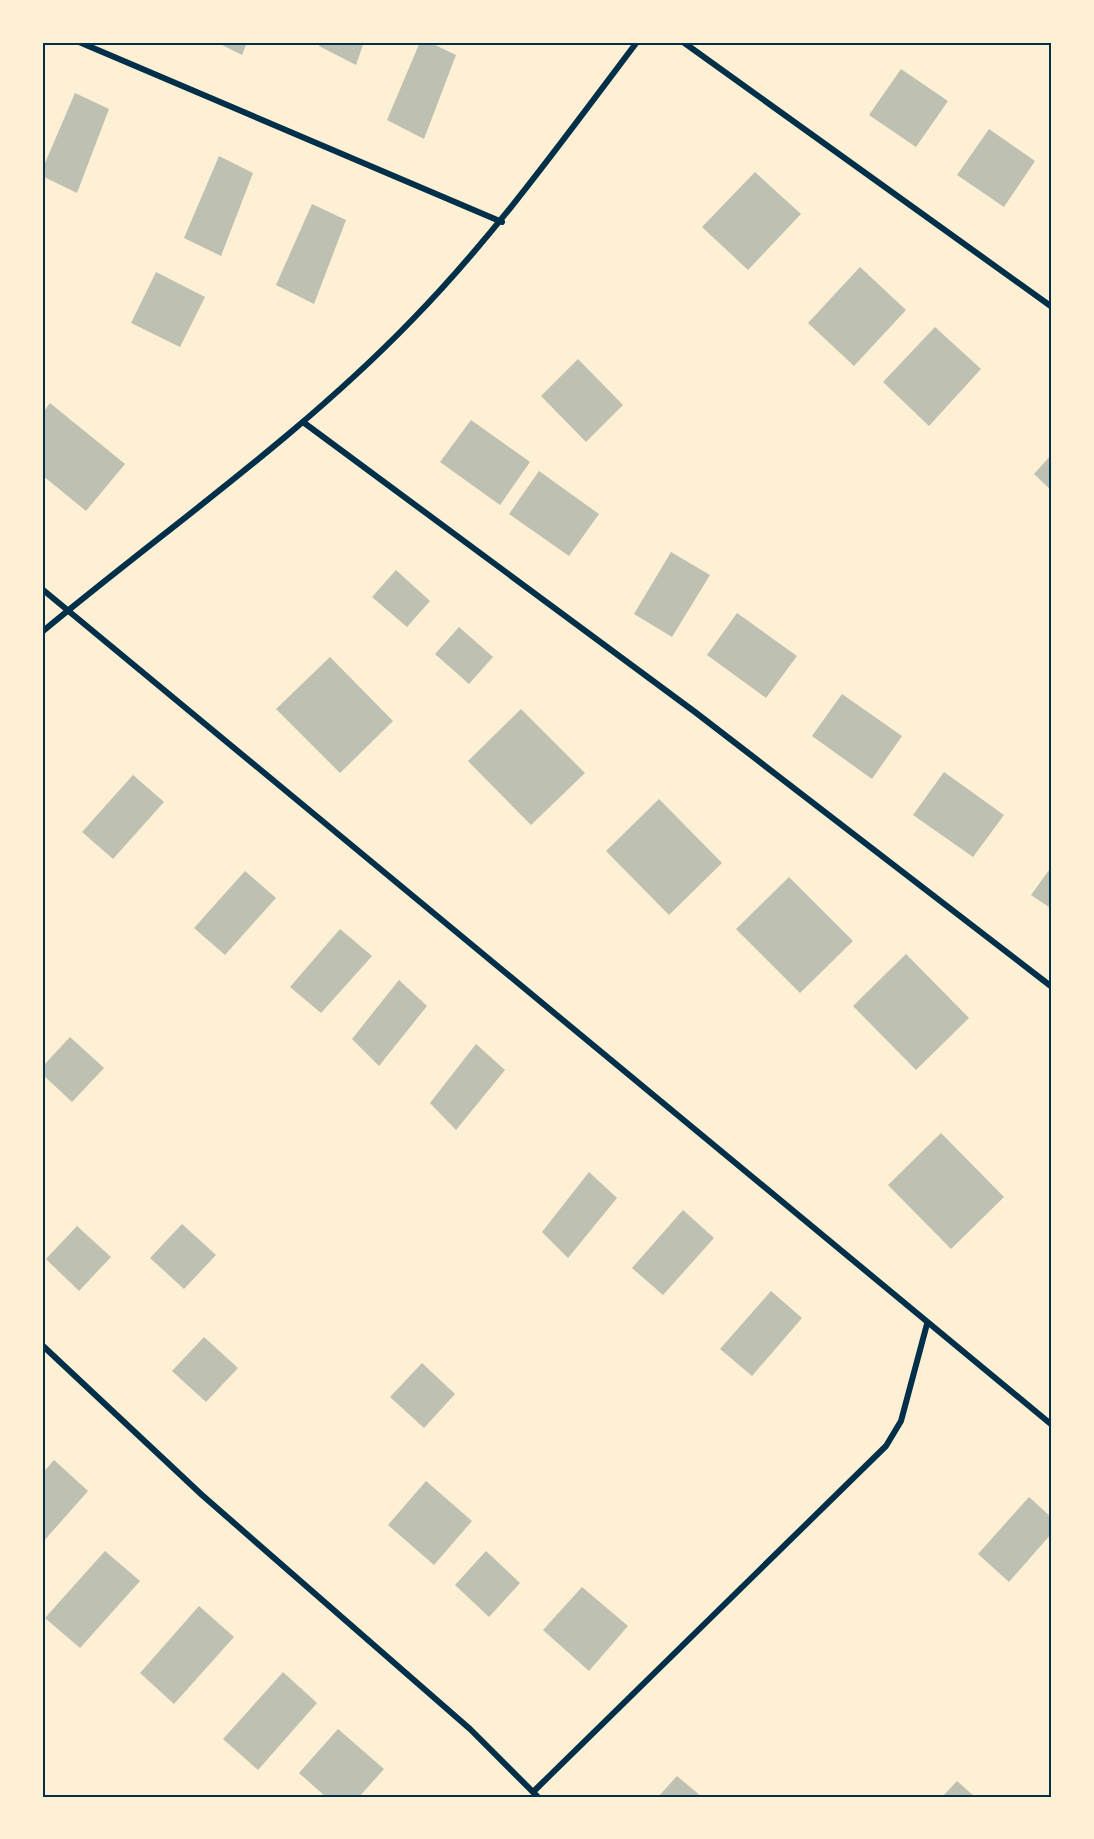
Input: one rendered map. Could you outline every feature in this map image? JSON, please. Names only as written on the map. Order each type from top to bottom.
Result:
[{"type":"street","points":[[79,42],[502,222]]},
{"type":"street","points":[[42,632],[303,422],[412,321],[502,222],[637,42]]},
{"type":"street","points":[[683,42],[1052,308]]},
{"type":"street","points":[[303,422],[695,712],[1052,987]]},
{"type":"street","points":[[42,589],[927,1324],[1052,1425]]},
{"type":"street","points":[[42,1345],[202,1495],[470,1729],[535,1795],[886,1446],[901,1421],[927,1324]]},
{"type":"building","points":[[216,42],[247,42],[242,55]]},
{"type":"building","points":[[320,42],[364,42],[356,65],[319,46]]},
{"type":"building","points":[[420,42],[429,42],[456,55],[424,139],[387,120]]},
{"type":"building","points":[[901,69],[948,101],[916,147],[869,115]]},
{"type":"building","points":[[75,93],[109,109],[77,193],[42,176],[42,170]]},
{"type":"building","points":[[989,129],[1035,161],[1004,207],[957,175]]},
{"type":"building","points":[[219,156],[253,173],[221,256],[184,238]]},
{"type":"building","points":[[755,172],[801,214],[748,270],[702,227]]},
{"type":"building","points":[[312,204],[346,220],[314,304],[276,285]]},
{"type":"building","points":[[860,267],[906,310],[854,366],[808,323]]},
{"type":"building","points":[[156,272],[205,297],[180,347],[131,323]]},
{"type":"building","points":[[935,327],[981,369],[929,426],[883,382]]},
{"type":"building","points":[[578,359],[623,405],[586,442],[541,396]]},
{"type":"building","points":[[50,403],[125,464],[86,511],[42,475],[42,414]]},
{"type":"building","points":[[471,420],[530,462],[500,505],[440,462]]},
{"type":"building","points":[[1052,454],[1052,491],[1034,474]]},
{"type":"building","points":[[539,471],[599,514],[569,556],[509,514]]},
{"type":"building","points":[[671,552],[710,575],[672,637],[634,614]]},
{"type":"building","points":[[396,570],[430,601],[407,627],[372,597]]},
{"type":"building","points":[[737,613],[797,656],[766,698],[707,655]]},
{"type":"building","points":[[459,627],[493,657],[469,684],[435,654]]},
{"type":"building","points":[[330,657],[393,721],[340,773],[276,709]]},
{"type":"building","points":[[842,694],[902,736],[872,779],[812,736]]},
{"type":"building","points":[[521,709],[585,773],[531,825],[468,761]]},
{"type":"building","points":[[944,772],[1004,815],[973,857],[913,815]]},
{"type":"building","points":[[133,775],[164,802],[113,859],[82,832]]},
{"type":"building","points":[[659,799],[722,863],[669,915],[606,851]]},
{"type":"building","points":[[1052,866],[1052,909],[1031,895]]},
{"type":"building","points":[[245,871],[276,898],[225,955],[194,928]]},
{"type":"building","points":[[789,877],[853,941],[800,993],[736,929]]},
{"type":"building","points":[[340,929],[372,956],[321,1013],[290,987]]},
{"type":"building","points":[[906,954],[969,1018],[916,1070],[853,1006]]},
{"type":"building","points":[[399,980],[427,1006],[379,1066],[352,1039]]},
{"type":"building","points":[[70,1037],[104,1068],[72,1102],[42,1074],[42,1067]]},
{"type":"building","points":[[476,1044],[505,1070],[456,1130],[430,1103]]},
{"type":"building","points":[[941,1133],[1004,1197],[951,1249],[888,1185]]},
{"type":"building","points":[[589,1172],[617,1198],[568,1258],[542,1232]]},
{"type":"building","points":[[683,1210],[714,1238],[663,1295],[632,1268]]},
{"type":"building","points":[[182,1224],[216,1255],[184,1289],[150,1258]]},
{"type":"building","points":[[77,1226],[111,1257],[79,1291],[46,1259]]},
{"type":"building","points":[[771,1291],[802,1318],[752,1376],[720,1349]]},
{"type":"building","points":[[204,1337],[238,1368],[206,1402],[172,1371]]},
{"type":"building","points":[[422,1363],[455,1394],[424,1428],[390,1397]]},
{"type":"building","points":[[54,1460],[88,1491],[42,1543],[42,1474]]},
{"type":"building","points":[[426,1481],[472,1521],[434,1565],[388,1525]]},
{"type":"building","points":[[1029,1497],[1052,1518],[1052,1533],[1009,1582],[978,1554]]},
{"type":"building","points":[[105,1551],[140,1581],[80,1648],[45,1618]]},
{"type":"building","points":[[486,1551],[520,1583],[489,1617],[455,1585]]},
{"type":"building","points":[[582,1587],[628,1626],[589,1671],[543,1630]]},
{"type":"building","points":[[199,1606],[234,1637],[174,1704],[140,1673]]},
{"type":"building","points":[[283,1672],[317,1703],[258,1770],[223,1739]]},
{"type":"building","points":[[338,1729],[384,1769],[359,1797],[326,1797],[299,1773]]},
{"type":"building","points":[[677,1776],[702,1797],[658,1797]]},
{"type":"building","points":[[957,1781],[975,1797],[942,1797]]}]
